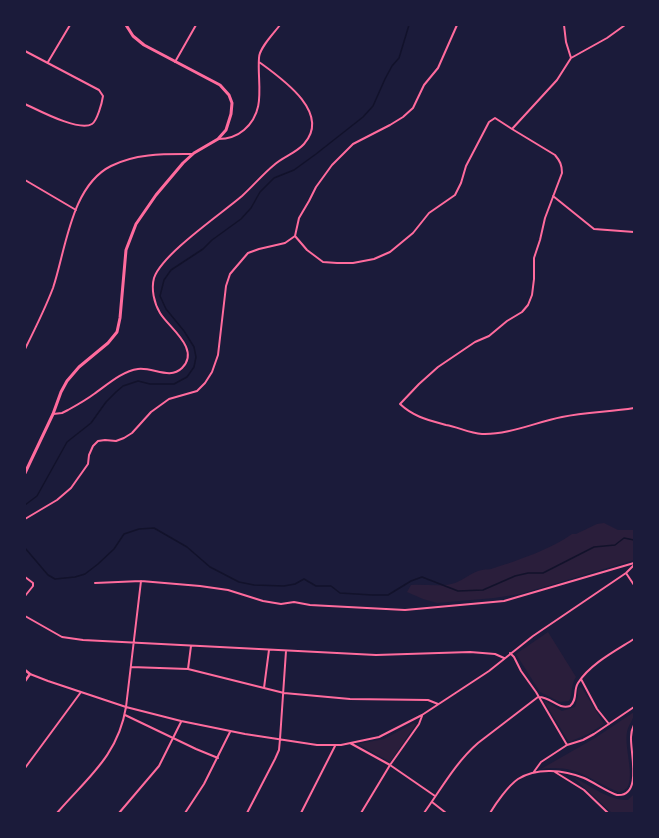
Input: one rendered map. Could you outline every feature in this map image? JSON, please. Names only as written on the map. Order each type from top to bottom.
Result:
[{"type":"main road","points":[[25,473],[71,375],[102,349],[117,332],[120,318],[126,250],[129,238],[136,224],[165,184],[183,163],[194,154],[218,139],[226,130],[230,118],[232,106],[229,95],[225,90],[214,81],[175,62],[134,38],[128,31],[126,25]]},
{"type":"street","points":[[48,62],[70,25]]},
{"type":"street","points":[[175,62],[196,25]]},
{"type":"street","points":[[218,139],[224,139],[240,133],[255,118],[258,110],[259,99],[259,57],[263,48],[280,25]]},
{"type":"street","points":[[25,519],[57,500],[71,488],[88,464],[89,455],[93,446],[98,441],[116,441],[124,438],[132,433],[151,412],[170,399],[197,391],[205,383],[212,372],[218,355],[226,286],[230,274],[248,253],[259,248],[285,243],[295,236],[299,218],[316,187],[332,165],[353,144],[390,125],[403,117],[413,108],[424,85],[438,68],[457,25]]},
{"type":"street","points":[[564,25],[566,42],[571,58]]},
{"type":"street","points":[[512,128],[557,80],[571,58],[607,38],[625,25]]},
{"type":"street","points":[[25,51],[48,62],[101,92],[102,98],[95,122],[86,126],[76,125],[25,104]]},
{"type":"street","points":[[53,414],[68,410],[129,371],[143,369],[171,374],[179,371],[184,366],[188,356],[186,347],[164,319],[156,304],[153,284],[158,269],[172,254],[242,196],[276,164],[300,148],[306,141],[311,130],[312,120],[300,96],[259,62]]},
{"type":"street","points":[[295,236],[306,250],[323,262],[353,263],[374,259],[390,252],[413,233],[430,213],[455,195],[461,183],[466,166],[489,122],[495,118],[555,155],[560,162],[562,173],[545,218],[534,258],[532,294],[528,305],[522,312],[507,321],[489,336],[475,342],[438,367],[400,404],[408,411],[424,419],[482,434],[512,430],[560,417],[634,408]]},
{"type":"street","points":[[25,349],[52,290],[76,210],[84,192],[92,181],[112,165],[130,159],[194,154]]},
{"type":"street","points":[[25,180],[76,210]]},
{"type":"street","points":[[553,196],[594,229],[634,232]]},
{"type":"street","points":[[25,670],[30,674],[126,707],[181,722],[230,732],[317,745],[335,746],[379,737],[422,715],[489,671],[533,636],[626,573],[634,564]]},
{"type":"street","points":[[95,583],[141,581],[214,587],[281,604],[294,602],[310,605],[405,610],[504,601],[634,564]]},
{"type":"street","points":[[626,573],[634,585]]},
{"type":"street","points":[[25,577],[33,583],[33,586],[25,596]]},
{"type":"street","points":[[57,813],[104,760],[117,738],[125,716],[141,581]]},
{"type":"street","points":[[25,616],[52,632],[67,638],[83,640],[376,655],[470,652],[494,654],[504,658]]},
{"type":"street","points":[[424,813],[451,774],[474,746],[538,697],[543,697],[561,706],[569,706],[574,701],[575,689],[581,679],[594,666],[634,639]]},
{"type":"street","points":[[188,669],[191,646]]},
{"type":"street","points":[[264,688],[269,650]]},
{"type":"street","points":[[247,813],[276,759],[279,750],[286,651]]},
{"type":"street","points":[[510,653],[514,657],[567,746]]},
{"type":"street","points":[[132,667],[188,669],[284,693],[350,699],[428,700],[438,704]]},
{"type":"street","points":[[25,681],[30,674]]},
{"type":"street","points":[[581,679],[597,710],[609,724]]},
{"type":"street","points":[[25,768],[82,692]]},
{"type":"street","points":[[532,774],[542,762],[567,746],[587,738],[634,707]]},
{"type":"street","points":[[361,813],[390,765],[419,724],[422,715]]},
{"type":"street","points":[[125,716],[218,758]]},
{"type":"street","points":[[119,813],[156,770],[164,758],[181,722]]},
{"type":"street","points":[[490,813],[514,782],[523,777],[546,771],[554,771],[577,776],[614,794],[623,796],[627,794],[631,788],[633,779],[631,736],[634,725]]},
{"type":"street","points":[[185,813],[196,797],[218,758],[230,732]]},
{"type":"street","points":[[350,743],[390,765],[435,796]]},
{"type":"street","points":[[301,813],[335,746]]},
{"type":"street","points":[[554,771],[566,777],[584,790],[608,813]]},
{"type":"street","points":[[432,802],[446,813]]},
{"type":"shaded area","points":[[604,523],[618,530],[634,530],[634,560],[520,594],[494,598],[437,603],[407,592],[411,585],[446,585],[455,583],[478,571],[492,569],[534,554],[572,534],[576,534],[597,524]]},
{"type":"shaded area","points":[[548,632],[576,677],[569,701],[560,702],[540,692],[516,654]]},
{"type":"shaded area","points":[[580,687],[604,724],[588,734],[569,742],[545,701],[562,711],[575,707],[578,696],[578,688]]},
{"type":"shaded area","points":[[634,712],[626,738],[630,769],[627,788],[619,792],[574,771],[554,768],[541,769],[595,738]]},
{"type":"shaded area","points":[[414,723],[416,724],[390,762],[358,744],[384,739]]},
{"type":"shaded area","points":[[573,777],[600,792],[621,800],[628,800],[634,794],[634,813],[612,813]]},
{"type":"waterway","points":[[25,505],[37,496],[67,442],[91,423],[106,402],[123,386],[138,381],[150,384],[174,384],[187,377],[194,367],[196,357],[194,347],[184,331],[166,309],[160,296],[164,280],[171,270],[203,249],[212,240],[241,219],[251,208],[260,192],[274,178],[294,170],[363,117],[373,106],[392,66],[399,58],[409,25]]},
{"type":"waterway","points":[[25,548],[48,575],[55,579],[75,577],[85,574],[98,564],[114,549],[124,534],[139,529],[154,528],[187,547],[210,567],[239,582],[254,585],[284,586],[295,584],[304,579],[316,586],[331,586],[340,593],[388,595],[411,581],[422,577],[458,591],[483,590],[515,576],[528,573],[543,573],[594,547],[615,545],[624,538],[634,540]]}]
